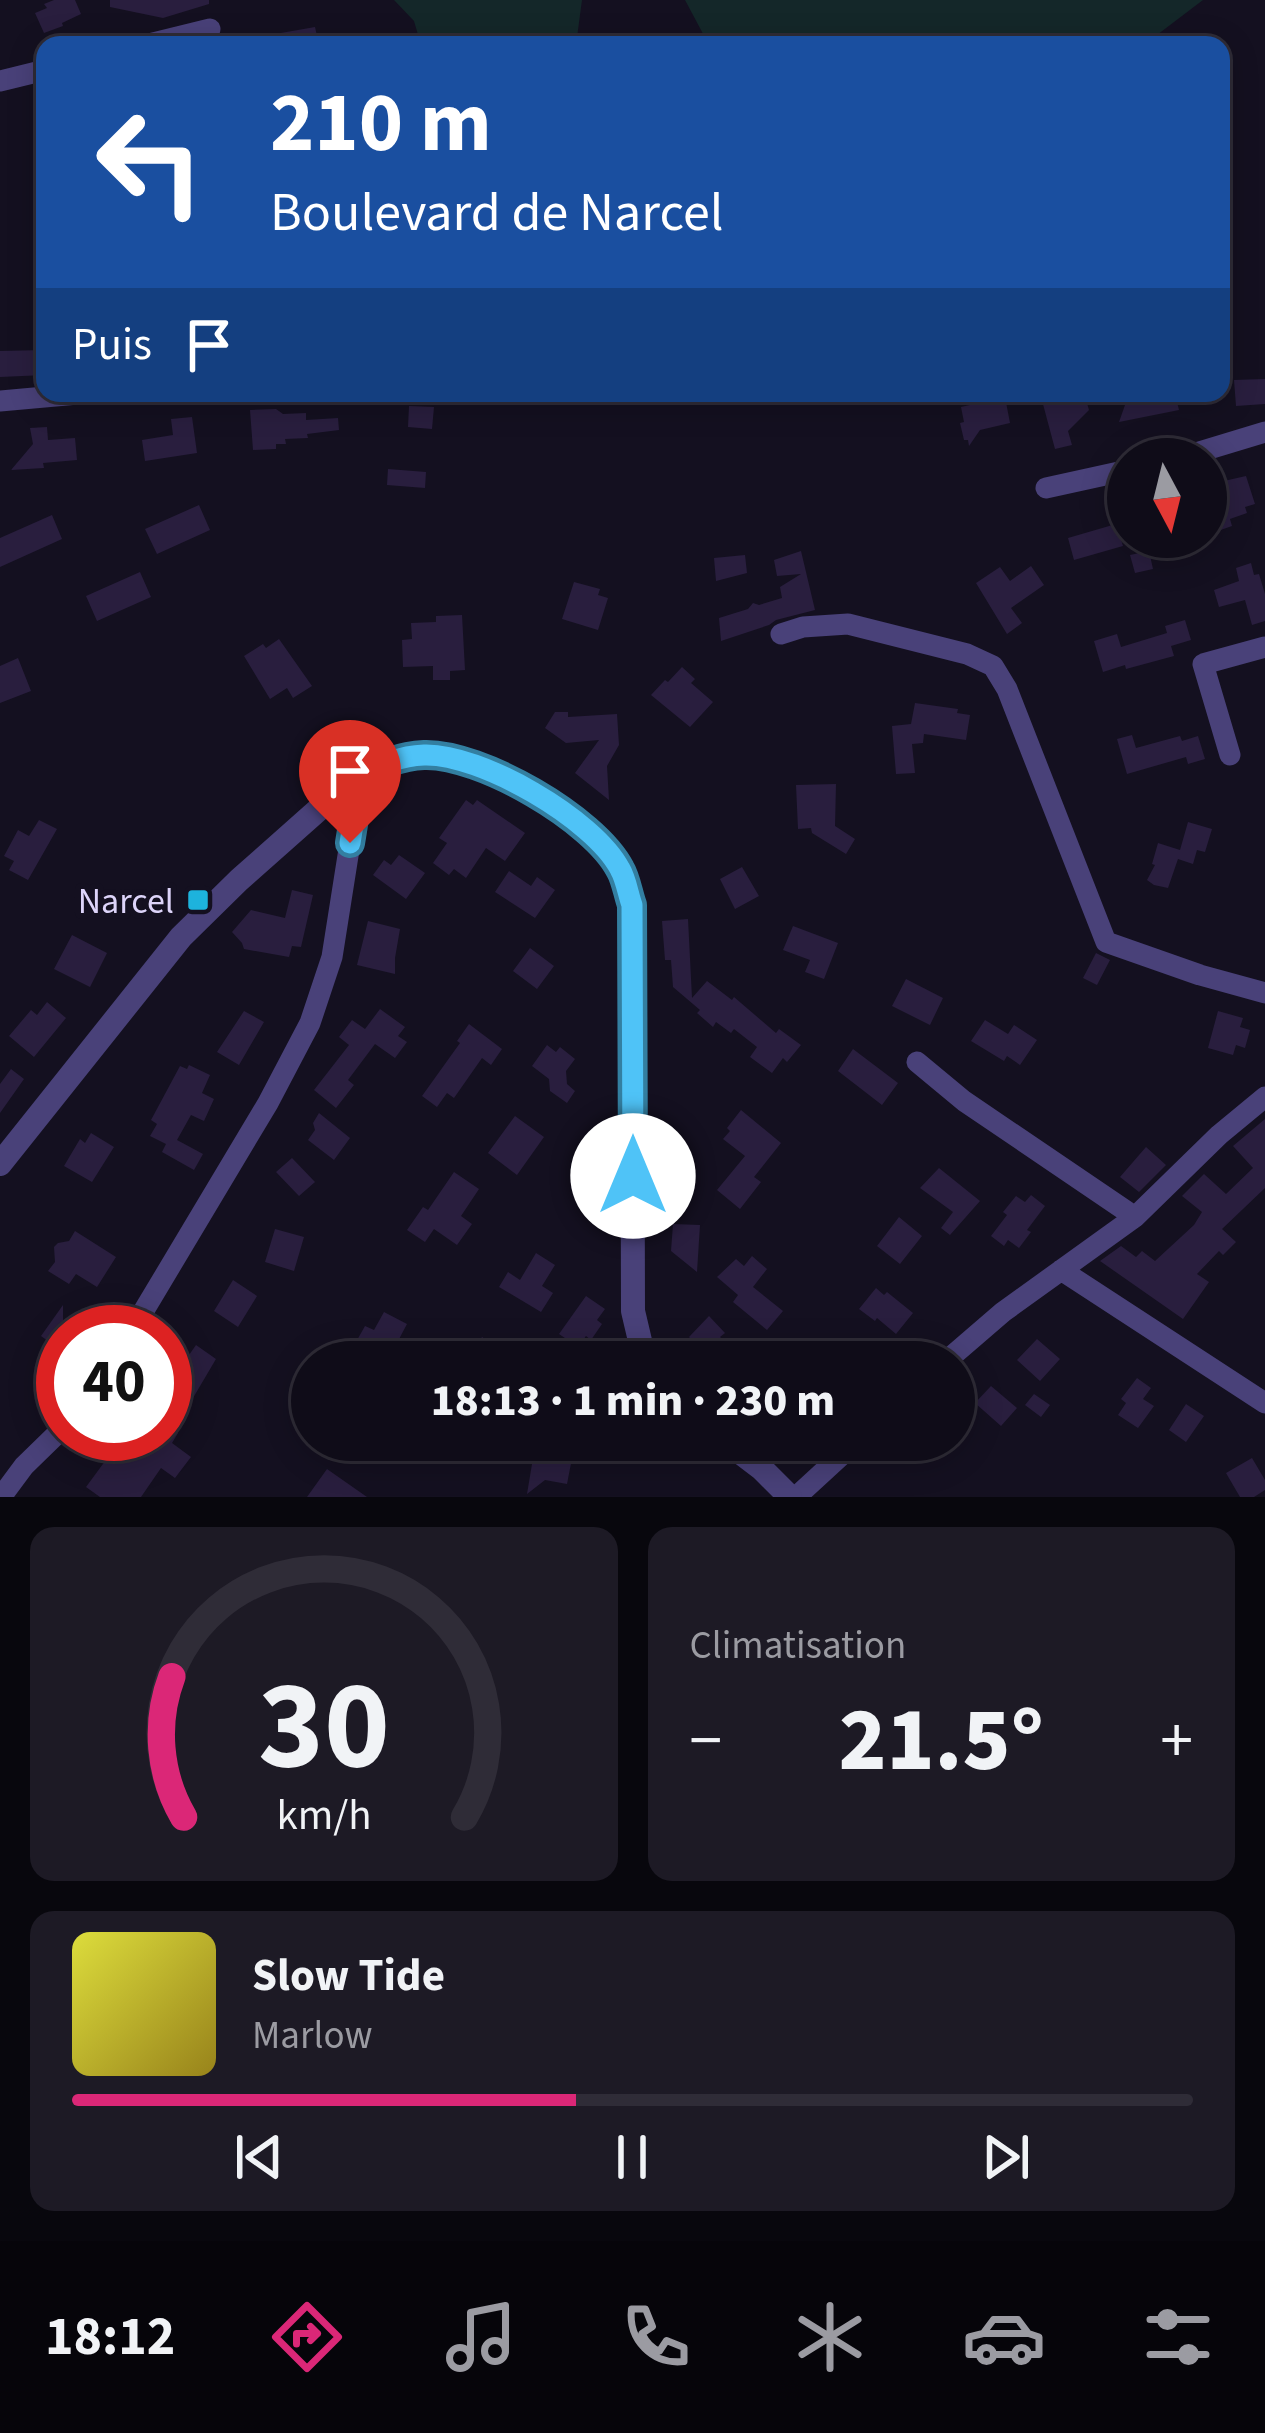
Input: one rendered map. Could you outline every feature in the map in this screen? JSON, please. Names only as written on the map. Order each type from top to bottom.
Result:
[{"type":"street","points":[[182,36],[210,29]]},
{"type":"street","points":[[0,81],[36,72]]},
{"type":"street","points":[[0,401],[36,398]]},
{"type":"street","points":[[1227,444],[1265,432]]},
{"type":"street","points":[[1046,488],[1107,475]]},
{"type":"street","points":[[782,634],[803,627],[848,624],[967,654],[992,666],[1007,688],[1106,942],[1265,993]]},
{"type":"street","points":[[1230,755],[1203,664],[1265,647]]},
{"type":"street","points":[[0,1164],[181,937],[354,778],[394,758],[428,754],[469,761],[529,789],[596,838],[621,869],[632,905],[633,1311],[640,1341]]},
{"type":"street","points":[[147,1305],[268,1103],[310,1023],[332,957],[356,806],[354,778]]},
{"type":"street","points":[[917,1062],[964,1101],[1135,1217]]},
{"type":"street","points":[[969,1341],[1135,1217],[1265,1097]]},
{"type":"street","points":[[1061,1270],[1265,1403]]},
{"type":"street","points":[[1,1497],[36,1454]]},
{"type":"street","points":[[752,1461],[793,1497],[834,1461]]},
{"type":"green space","points":[[394,0],[582,0],[577,36],[418,36],[414,21]]},
{"type":"green space","points":[[685,0],[1203,0],[1156,36],[704,36]]},
{"type":"building","points":[[54,0],[75,0],[81,14],[44,33],[35,13]]},
{"type":"building","points":[[110,0],[209,0],[209,4],[163,18],[110,7]]},
{"type":"building","points":[[315,27],[317,36],[264,36]]},
{"type":"building","points":[[36,350],[36,375],[0,377],[0,351]]},
{"type":"building","points":[[1265,379],[1265,404],[1236,406],[1234,380]]},
{"type":"building","points":[[1006,402],[1010,423],[980,430],[969,446],[960,423],[964,422],[961,407]]},
{"type":"building","points":[[1042,402],[1087,402],[1089,410],[1068,431],[1072,445],[1055,449]]},
{"type":"building","points":[[1177,402],[1179,410],[1119,422],[1125,405]]},
{"type":"building","points":[[409,406],[434,407],[432,429],[408,427]]},
{"type":"building","points":[[276,409],[283,414],[306,413],[306,420],[338,418],[339,430],[285,439],[286,444],[276,444],[276,449],[253,450],[250,410]]},
{"type":"building","points":[[192,417],[197,453],[145,461],[142,440],[173,435],[171,419]]},
{"type":"building","points":[[47,427],[48,440],[75,438],[77,460],[11,470],[33,444],[30,428]]},
{"type":"building","points":[[388,469],[426,472],[425,488],[387,485]]},
{"type":"building","points":[[1246,476],[1255,504],[1245,507],[1247,513],[1230,519],[1232,526],[1227,528],[1227,480]]},
{"type":"building","points":[[199,505],[210,530],[157,554],[145,529]]},
{"type":"building","points":[[52,515],[62,539],[0,567],[0,538]]},
{"type":"building","points":[[1107,527],[1107,551],[1074,560],[1068,538]]},
{"type":"building","points":[[801,551],[815,610],[721,641],[719,618],[753,603],[782,598],[780,587],[801,574],[777,576],[774,560]]},
{"type":"building","points":[[745,555],[747,573],[716,581],[714,558]]},
{"type":"building","points":[[1131,558],[1151,558],[1153,569],[1135,573]]},
{"type":"building","points":[[1251,563],[1265,594],[1265,621],[1252,625],[1245,600],[1219,607],[1214,590],[1239,581],[1236,568]]},
{"type":"building","points":[[1031,566],[1044,585],[1011,608],[1022,623],[1007,634],[976,583],[1000,567],[1010,581]]},
{"type":"building","points":[[140,572],[151,597],[97,621],[86,596]]},
{"type":"building","points":[[574,582],[600,589],[598,595],[608,598],[598,630],[562,619]]},
{"type":"building","points":[[462,615],[465,670],[450,671],[450,680],[433,680],[433,666],[403,667],[402,640],[412,639],[411,623]]},
{"type":"building","points":[[1185,620],[1191,640],[1171,646],[1174,656],[1103,672],[1094,641],[1117,634],[1121,647],[1167,633],[1165,626]]},
{"type":"building","points":[[279,639],[312,686],[293,698],[287,688],[270,699],[244,656]]},
{"type":"building","points":[[18,658],[31,691],[0,703],[0,666]]},
{"type":"building","points":[[682,667],[695,679],[691,683],[713,702],[690,727],[651,695]]},
{"type":"building","points":[[915,703],[970,715],[966,740],[924,734],[923,743],[912,744],[915,773],[896,774],[892,726],[911,724]]},
{"type":"building","points":[[555,712],[568,712],[568,717],[617,714],[619,745],[607,766],[609,800],[575,773],[599,740],[566,743],[545,728]]},
{"type":"building","points":[[1132,735],[1136,748],[1198,736],[1205,759],[1188,764],[1186,757],[1127,774],[1117,739]]},
{"type":"building","points":[[836,784],[835,826],[855,839],[846,854],[811,828],[798,829],[796,785]]},
{"type":"building","points":[[466,800],[473,805],[477,800],[525,833],[505,861],[486,848],[466,878],[454,869],[449,875],[433,863],[447,843],[439,838]]},
{"type":"building","points":[[39,820],[57,829],[28,880],[9,870],[14,861],[4,856],[18,830],[29,836]]},
{"type":"building","points":[[1188,822],[1212,829],[1205,852],[1197,850],[1193,864],[1178,859],[1168,888],[1154,885],[1147,880],[1158,843],[1180,850]]},
{"type":"building","points":[[399,855],[425,873],[406,899],[373,875],[384,860],[391,865]]},
{"type":"building","points":[[742,867],[759,896],[735,909],[720,879]]},
{"type":"building","points":[[509,871],[531,886],[537,877],[555,890],[535,918],[495,892]]},
{"type":"building","points":[[292,890],[313,895],[301,947],[292,946],[289,957],[244,949],[232,932],[251,910],[285,918]]},
{"type":"building","points":[[688,919],[692,998],[707,981],[776,1033],[779,1029],[801,1045],[772,1073],[750,1057],[757,1047],[734,1029],[731,1033],[716,1022],[713,1027],[673,987],[662,921]]},
{"type":"building","points":[[368,921],[400,929],[395,974],[357,965]]},
{"type":"building","points":[[793,926],[838,943],[824,979],[805,972],[810,960],[783,950]]},
{"type":"building","points":[[72,935],[107,953],[90,987],[54,969]]},
{"type":"building","points":[[530,948],[554,966],[537,989],[513,971]]},
{"type":"building","points":[[1096,953],[1110,960],[1097,985],[1083,978]]},
{"type":"building","points":[[906,979],[943,998],[930,1025],[892,1006]]},
{"type":"building","points":[[47,1002],[66,1018],[34,1057],[9,1036],[31,1010],[37,1015]]},
{"type":"building","points":[[380,1009],[405,1027],[398,1036],[407,1042],[395,1058],[375,1044],[348,1080],[354,1085],[336,1108],[314,1090],[349,1045],[339,1037],[352,1020],[365,1029]]},
{"type":"building","points":[[244,1011],[264,1022],[239,1065],[217,1052]]},
{"type":"building","points":[[1218,1011],[1243,1018],[1240,1027],[1250,1030],[1245,1048],[1236,1045],[1233,1055],[1208,1048]]},
{"type":"building","points":[[985,1020],[1008,1034],[1014,1025],[1037,1040],[1020,1065],[971,1041]]},
{"type":"building","points":[[469,1024],[502,1049],[491,1065],[482,1058],[454,1098],[447,1093],[437,1107],[422,1096]]},
{"type":"building","points":[[547,1045],[556,1052],[560,1047],[575,1059],[566,1071],[567,1084],[575,1091],[567,1103],[550,1091],[549,1079],[532,1066]]},
{"type":"building","points":[[853,1049],[898,1083],[882,1105],[838,1071]]},
{"type":"building","points":[[189,1065],[210,1075],[202,1093],[214,1099],[204,1121],[191,1115],[177,1140],[203,1154],[194,1170],[162,1152],[166,1144],[150,1136],[157,1124],[151,1120],[180,1066],[187,1069]]},
{"type":"building","points":[[11,1069],[24,1079],[0,1113],[0,1084]]},
{"type":"building","points":[[741,1110],[781,1143],[754,1177],[761,1182],[740,1209],[717,1190],[745,1156],[723,1139]]},
{"type":"building","points":[[319,1113],[350,1138],[334,1160],[308,1140]]},
{"type":"building","points":[[515,1116],[544,1137],[517,1175],[488,1153]]},
{"type":"building","points":[[1265,1119],[1265,1188],[1222,1229],[1236,1242],[1223,1255],[1219,1251],[1197,1274],[1209,1282],[1183,1319],[1100,1261],[1121,1246],[1136,1257],[1142,1251],[1155,1261],[1202,1212],[1182,1196],[1204,1174],[1226,1194],[1253,1168],[1233,1146]]},
{"type":"building","points":[[91,1133],[114,1147],[92,1182],[64,1166],[80,1139],[85,1143]]},
{"type":"building","points":[[1146,1147],[1166,1165],[1139,1192],[1120,1177]]},
{"type":"building","points":[[292,1158],[315,1182],[299,1196],[276,1172]]},
{"type":"building","points":[[939,1168],[980,1201],[950,1235],[941,1228],[953,1212],[920,1188]]},
{"type":"building","points":[[454,1172],[479,1189],[461,1216],[472,1224],[457,1245],[434,1229],[425,1242],[407,1230],[423,1207],[428,1210]]},
{"type":"building","points":[[1031,1195],[1045,1206],[1019,1248],[1008,1240],[1004,1246],[991,1236],[1007,1215],[1003,1212],[1016,1196],[1025,1202]]},
{"type":"building","points":[[899,1217],[922,1236],[900,1264],[877,1246]]},
{"type":"building","points":[[673,1224],[700,1225],[697,1272],[671,1251]]},
{"type":"building","points":[[275,1229],[304,1237],[294,1271],[265,1262]]},
{"type":"building","points":[[75,1231],[116,1257],[97,1287],[76,1274],[69,1284],[48,1271],[55,1262],[54,1247],[69,1241]]},
{"type":"building","points":[[536,1253],[555,1265],[542,1286],[553,1293],[541,1312],[499,1287],[508,1272],[520,1280]]},
{"type":"building","points":[[752,1256],[767,1269],[753,1287],[783,1311],[767,1330],[733,1302],[738,1295],[717,1277],[736,1259],[744,1266]]},
{"type":"building","points":[[233,1280],[257,1296],[238,1327],[214,1311]]},
{"type":"building","points":[[876,1288],[913,1313],[896,1334],[859,1309]]},
{"type":"building","points":[[586,1296],[605,1309],[591,1340],[586,1336],[582,1341],[569,1341],[559,1334]]},
{"type":"building","points":[[384,1312],[407,1324],[398,1341],[357,1341],[365,1326],[374,1330]]},
{"type":"building","points":[[709,1316],[725,1333],[720,1337],[724,1341],[689,1337]]},
{"type":"building","points":[[1037,1339],[1060,1359],[1040,1381],[1017,1360]]},
{"type":"building","points":[[196,1345],[216,1359],[193,1398],[192,1397]]},
{"type":"building","points":[[1137,1378],[1151,1388],[1143,1399],[1154,1406],[1138,1428],[1118,1415],[1126,1403],[1121,1399]]},
{"type":"building","points":[[991,1386],[1017,1408],[1001,1426],[975,1403]]},
{"type":"building","points":[[1034,1394],[1050,1405],[1041,1417],[1025,1405]]},
{"type":"building","points":[[1186,1404],[1204,1416],[1186,1442],[1169,1430]]},
{"type":"building","points":[[1252,1458],[1265,1480],[1265,1490],[1254,1497],[1240,1497],[1226,1473]]},
{"type":"building","points":[[105,1461],[188,1461],[175,1478],[161,1468],[141,1497],[100,1497],[86,1487]]},
{"type":"building","points":[[532,1461],[571,1461],[567,1484],[545,1480],[527,1494]]},
{"type":"building","points":[[327,1469],[367,1497],[307,1497]]},
{"type":"place","name":"Narcel","points":[[198,900]]},
{"type":"route","points":[[350,843],[356,806],[354,778],[394,758],[428,754],[469,761],[529,789],[596,838],[621,869],[632,905],[633,1176]]}]
